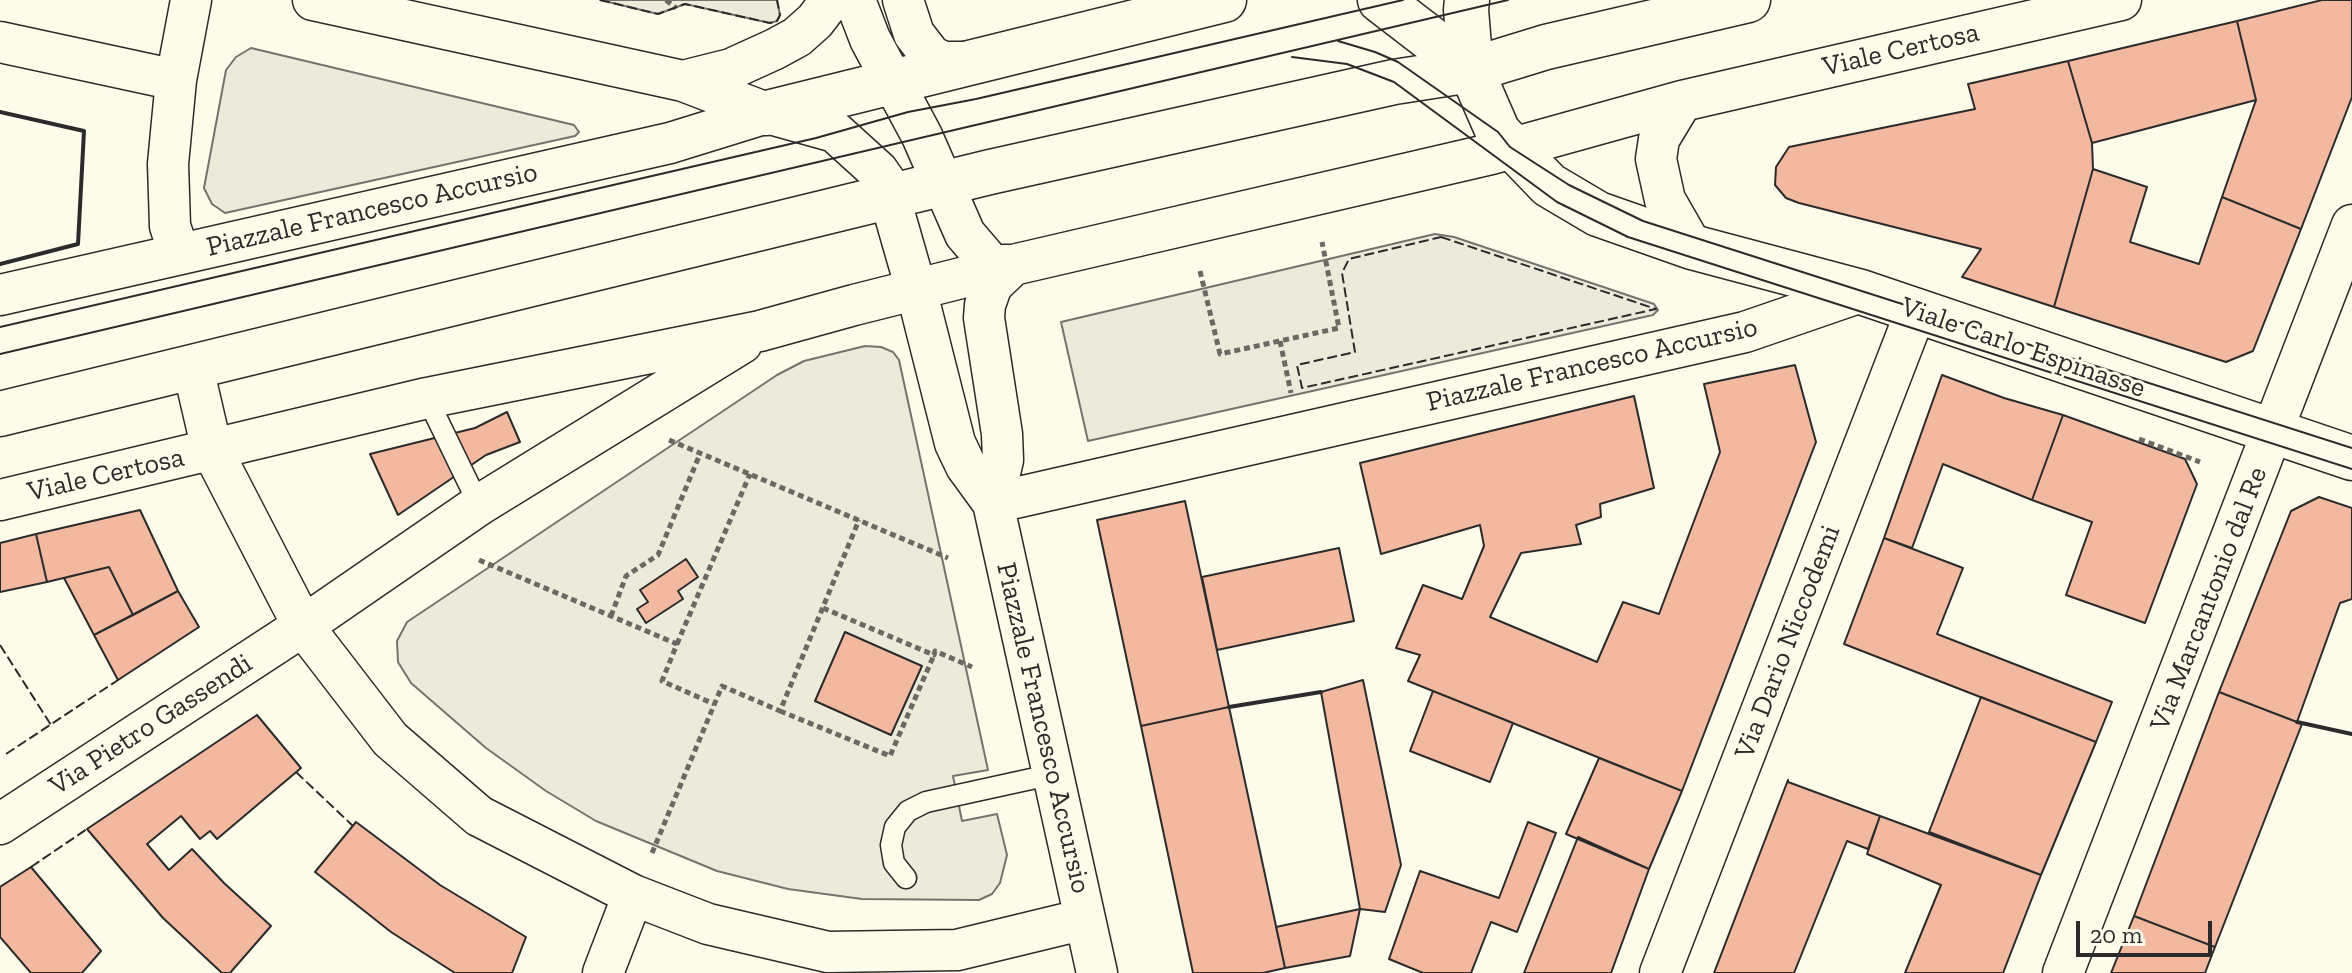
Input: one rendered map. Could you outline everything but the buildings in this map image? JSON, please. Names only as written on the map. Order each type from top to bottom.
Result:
[{"type":"main road","name":"Piazzale Francesco Accursio","points":[[767,113],[969,62],[1156,9],[1224,0]]},
{"type":"main road","points":[[1380,0],[1471,70]]},
{"type":"main road","points":[[1467,0],[1471,70],[1498,132],[1510,147]]},
{"type":"main road","points":[[0,414],[889,196],[1394,82],[1471,70],[1546,47],[1748,0]]},
{"type":"main road","name":"Viale Carlo Espinasse","points":[[1510,147],[1549,185],[1598,214],[1692,247],[1861,292],[2352,458]]},
{"type":"street","name":"Piazzale Francesco Accursio","points":[[191,0],[176,80],[168,164],[170,226],[179,253],[670,143],[767,113]]},
{"type":"street","name":"Piazzale Francesco Accursio","points":[[193,368],[212,450],[303,626],[390,739],[479,816],[633,895],[708,924],[828,952],[957,950],[1085,919],[993,503],[966,466],[955,443],[916,289],[885,181],[878,171],[835,132],[767,113],[683,81],[313,0]]},
{"type":"street","name":"Piazzale Francesco Accursio","points":[[683,81],[731,69],[797,37],[815,21],[831,0]]},
{"type":"street","points":[[855,0],[870,39],[916,125],[965,234],[989,262],[1013,265]]},
{"type":"street","name":"Piazzale Francesco Accursio","points":[[903,0],[914,34],[931,56],[943,62],[969,62]]},
{"type":"street","name":"Viale Certosa","points":[[1682,101],[2121,0]]},
{"type":"street","points":[[0,42],[176,80]]},
{"type":"street","points":[[212,450],[427,398],[760,331],[1013,265],[1445,165],[1682,101]]},
{"type":"street","points":[[1682,101],[1659,139],[1656,159],[1665,200],[1692,247]]},
{"type":"street","name":"Via Marcantonio dal Re","points":[[2063,973],[2352,225]]},
{"type":"street","points":[[0,295],[179,253]]},
{"type":"street","name":"Piazzale Francesco Accursio","points":[[993,503],[1003,460],[1002,434],[984,318],[985,305],[992,285],[1013,265]]},
{"type":"street","name":"Piazzale Francesco Accursio","points":[[993,503],[1745,332],[1861,292]]},
{"type":"street","name":"Via Dario Niccodemi","points":[[1660,973],[1916,311]]},
{"type":"street","points":[[303,626],[479,505],[760,331]]},
{"type":"street","name":"Viale Certosa","points":[[0,500],[212,450]]},
{"type":"street","name":"Via Pietro Gassendi","points":[[0,824],[303,626]]},
{"type":"street","points":[[603,973],[633,895]]},
{"type":"street","points":[[1085,919],[1097,973]]},
{"type":"lane","points":[[427,398],[479,505]]},
{"type":"lane","points":[[906,878],[894,863],[891,845],[895,827],[908,811],[926,802],[1054,774]]},
{"type":"path","points":[[666,0],[676,8]]},
{"type":"path","points":[[1200,271],[1220,354],[1339,328],[1322,242]]},
{"type":"path","points":[[1280,341],[1293,401]]},
{"type":"path","points":[[664,439],[948,558]]},
{"type":"path","points":[[2139,439],[2200,462]]},
{"type":"path","points":[[611,616],[626,576],[658,555],[700,454]]},
{"type":"path","points":[[714,704],[662,681],[750,474]]},
{"type":"path","points":[[780,711],[859,520]]},
{"type":"path","points":[[479,560],[677,644]]},
{"type":"path","points":[[823,608],[934,655]]},
{"type":"path","points":[[652,853],[722,686],[890,756],[935,651],[972,667]]},
{"type":"shaded area","points":[[600,0],[777,0],[780,15],[777,21],[770,23],[685,4],[658,14]]},
{"type":"shaded area","points":[[251,48],[574,125],[579,132],[575,136],[225,213],[212,204],[204,188],[226,70],[236,57]]},
{"type":"shaded area","points":[[1435,234],[1454,237],[1654,304],[1658,310],[1653,315],[1088,441],[1061,322]]},
{"type":"shaded area","points":[[865,346],[881,347],[893,352],[899,360],[988,770],[953,776],[962,821],[997,814],[1007,855],[1000,883],[992,894],[979,900],[862,899],[788,889],[717,871],[596,821],[546,791],[486,748],[411,683],[398,662],[397,641],[407,622],[777,375],[804,361]]},
{"type":"tram line","points":[[0,327],[816,138],[908,112],[1403,0]]},
{"type":"tram line","points":[[0,354],[1508,0]]},
{"type":"tram line","points":[[1338,41],[1398,62],[1498,132],[1510,147],[1569,185],[1643,221],[2352,448]]},
{"type":"tram line","points":[[1292,57],[1347,64],[1394,82],[1557,202],[1628,237],[2352,469]]},
{"type":"fence","points":[[600,0],[658,14],[685,4],[770,23],[777,21],[780,15],[777,0]]},
{"type":"fence","points":[[1441,237],[1656,309],[1302,388],[1297,365],[1355,352],[1342,273],[1349,259],[1441,237]]},
{"type":"fence","points":[[0,645],[51,725]]},
{"type":"fence","points":[[6,754],[118,680]]},
{"type":"fence","points":[[296,772],[353,826]]},
{"type":"fence","points":[[31,867],[87,829]]},
{"type":"wall","points":[[0,112],[84,131],[78,244],[0,264]]},
{"type":"wall","points":[[1229,707],[1321,692]]},
{"type":"wall","points":[[2297,722],[2352,734]]}]
